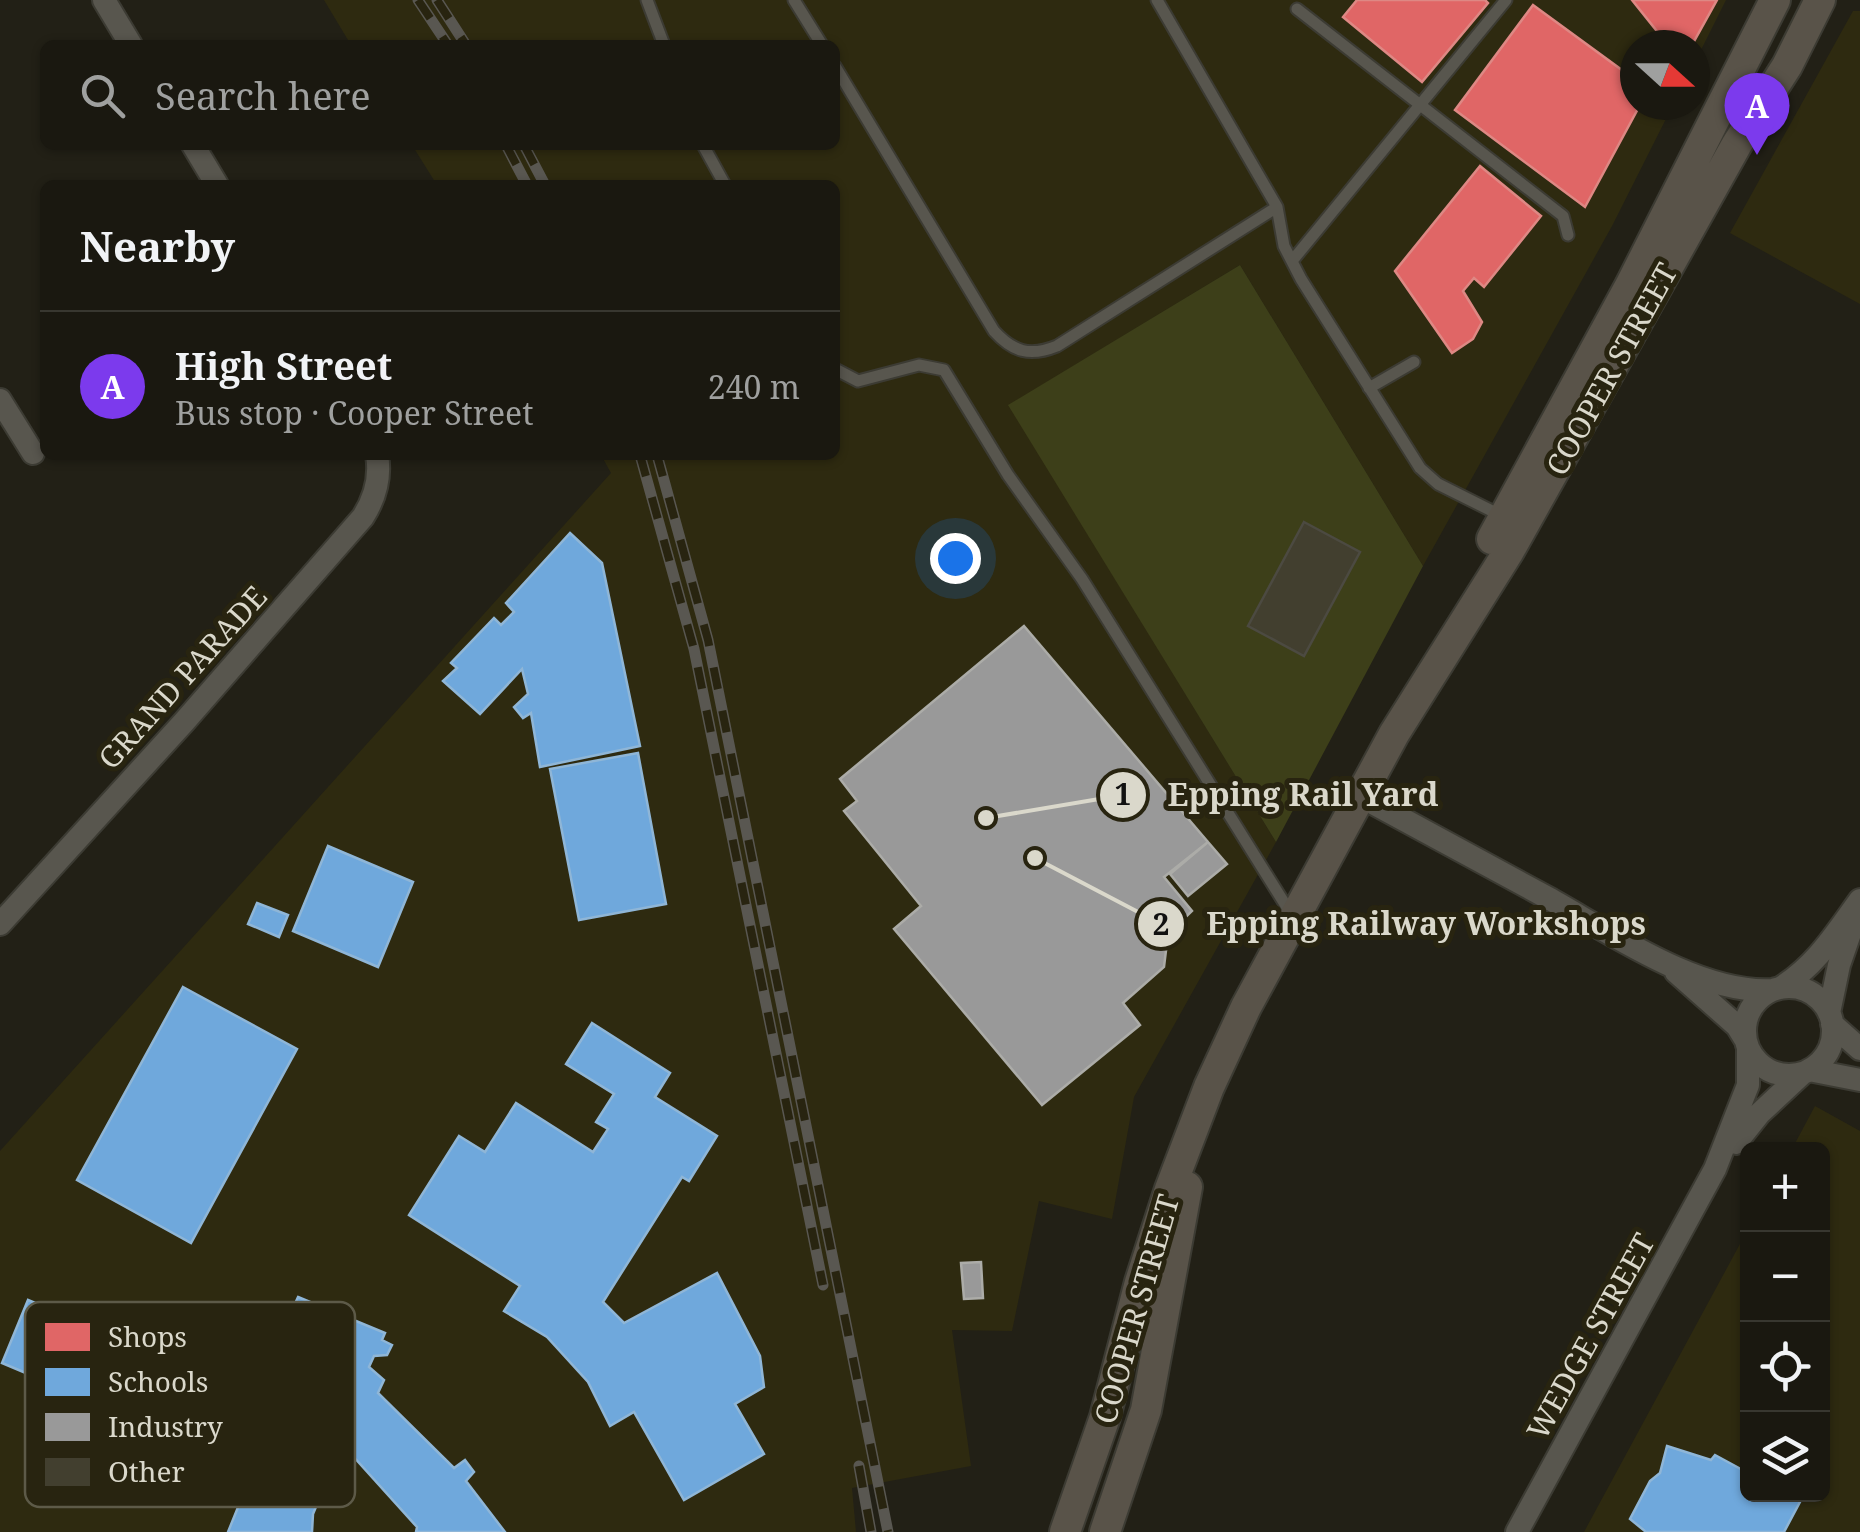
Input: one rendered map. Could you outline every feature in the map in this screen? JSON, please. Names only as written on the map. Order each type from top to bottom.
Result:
[{"type":"main road","name":"COOPER STREET","points":[[1513,521],[1775,0]]},
{"type":"main road","name":"COOPER STREET","points":[[1065,1532],[1105,1417],[1153,1238],[1210,1086],[1293,916],[1394,734],[1435,646],[1787,66],[1820,0]]},
{"type":"main road","name":"COOPER STREET","points":[[1105,1532],[1146,1410],[1181,1214],[1210,1086]]},
{"type":"street","points":[[104,0],[129,40]]},
{"type":"street","points":[[195,150],[214,180]]},
{"type":"street","points":[[0,400],[33,453]]},
{"type":"street","name":"GRAND PARADE","points":[[0,924],[363,517],[375,495],[376,460]]},
{"type":"street","points":[[1360,796],[1664,962],[1724,985],[1753,991],[1810,992],[1860,1049]]},
{"type":"street","points":[[1747,1044],[1745,1024],[1750,1009],[1759,998],[1802,974],[1860,903]]},
{"type":"street","points":[[1806,1072],[1828,1051],[1839,965],[1860,903]]},
{"type":"street","points":[[1664,962],[1737,1026],[1766,1069],[1790,1076],[1806,1072],[1860,1080]]},
{"type":"street","name":"WEDGE STREET","points":[[1517,1532],[1715,1169],[1738,1117],[1748,1082],[1747,1044]]},
{"type":"street","name":"WEDGE STREET","points":[[1715,1169],[1760,1113],[1806,1072]]},
{"type":"lane","points":[[648,0],[662,40]]},
{"type":"lane","points":[[794,0],[819,40]]},
{"type":"lane","points":[[1157,0],[1277,208],[1280,234],[1292,261],[1428,478],[1513,521]]},
{"type":"lane","points":[[1292,261],[1506,0]]},
{"type":"lane","points":[[1297,9],[1564,216],[1568,235]]},
{"type":"lane","points":[[840,74],[994,331],[1007,345],[1022,352],[1040,353],[1057,346],[1277,208]]},
{"type":"lane","points":[[706,150],[722,180]]},
{"type":"lane","points":[[1369,388],[1414,362]]},
{"type":"lane","points":[[840,372],[858,382],[919,365],[944,370],[1008,475],[1082,579],[1293,916]]},
{"type":"shaded area","points":[[324,0],[1726,0],[1710,32],[1620,30],[1620,120],[1665,120],[1612,226],[1423,566],[1240,265],[1009,405],[1276,842],[1134,1097],[1112,1219],[1039,1201],[1012,1331],[952,1330],[971,1466],[852,1488],[856,1532],[0,1532],[0,1151],[611,473],[604,460],[840,460],[840,180],[434,180],[415,150],[840,150],[840,40],[348,40]]},
{"type":"shaded area","points":[[1853,11],[1860,11],[1860,304],[1730,233]]},
{"type":"shaded area","points":[[1815,1106],[1860,1131],[1860,1532],[1584,1532],[1740,1244],[1740,1502],[1830,1502],[1830,1142],[1796,1142]]},
{"type":"green space","points":[[1240,265],[1423,566],[1276,842],[1008,405]]},
{"type":"building: Shops","points":[[1357,0],[1488,3],[1422,82],[1343,17]]},
{"type":"building: Shops","points":[[1632,0],[1717,0],[1700,30],[1656,30]]},
{"type":"building: Shops","points":[[1533,5],[1620,69],[1620,120],[1632,120],[1585,207],[1455,110]]},
{"type":"building: Shops","points":[[1480,166],[1541,216],[1484,287],[1474,278],[1463,291],[1482,322],[1473,339],[1452,353],[1395,271]]},
{"type":"building: Schools","points":[[570,533],[602,563],[640,746],[540,767],[531,713],[523,718],[514,707],[528,694],[522,669],[480,714],[443,681],[457,668],[451,663],[494,618],[501,625],[514,612],[506,603]]},
{"type":"building: Schools","points":[[638,753],[666,904],[579,920],[550,769]]},
{"type":"building: Schools","points":[[328,846],[413,882],[378,967],[293,931]]},
{"type":"building: Schools","points":[[257,903],[288,915],[279,937],[248,924]]},
{"type":"building: Schools","points":[[183,987],[297,1049],[191,1243],[77,1180]]},
{"type":"building: Schools","points":[[592,1023],[670,1073],[655,1097],[717,1136],[689,1181],[682,1177],[603,1302],[624,1323],[717,1273],[760,1356],[764,1387],[735,1404],[764,1454],[684,1500],[634,1412],[610,1426],[588,1382],[547,1337],[504,1311],[520,1286],[409,1215],[459,1136],[485,1152],[516,1103],[593,1152],[608,1129],[596,1122],[614,1094],[566,1064]]},
{"type":"building: Schools","points":[[25,1307],[25,1373],[2,1363]]},
{"type":"building: Schools","points":[[355,1321],[385,1333],[382,1340],[392,1345],[387,1355],[374,1356],[369,1367],[384,1380],[378,1393],[454,1468],[465,1460],[474,1472],[466,1481],[505,1532],[416,1532],[417,1527],[355,1458]]},
{"type":"building: Schools","points":[[1667,1446],[1711,1460],[1715,1455],[1740,1469],[1740,1502],[1800,1502],[1784,1532],[1646,1532],[1630,1519],[1650,1481],[1660,1473]]},
{"type":"building: Schools","points":[[238,1507],[316,1507],[312,1532],[228,1532]]},
{"type":"building: Industry","points":[[1024,626],[1208,842],[1164,877],[1192,911],[1168,934],[1164,967],[1123,1003],[1140,1025],[1042,1105],[894,929],[921,906],[844,811],[857,801],[840,779]]},
{"type":"building: Industry","points":[[1208,842],[1227,864],[1188,896],[1170,874]]},
{"type":"building: Industry","points":[[981,1262],[983,1298],[964,1299],[961,1263]]},
{"type":"building: Other","points":[[1304,522],[1360,552],[1304,656],[1248,626]]},
{"type":"railway","points":[[418,0],[445,40]]},
{"type":"railway","points":[[437,0],[463,40]]},
{"type":"railway","points":[[509,150],[524,180]]},
{"type":"railway","points":[[527,150],[542,180]]},
{"type":"railway","points":[[641,460],[694,649],[823,1285]]},
{"type":"railway","points":[[658,460],[708,640],[888,1532]]},
{"type":"railway","points":[[859,1466],[871,1532]]},
{"type":"place","name":"High Street","points":[[1757,155]]},
{"type":"place","name":"Epping Rail Yard","points":[[986,818]]},
{"type":"place","name":"Epping Railway Workshops","points":[[1035,858]]}]
